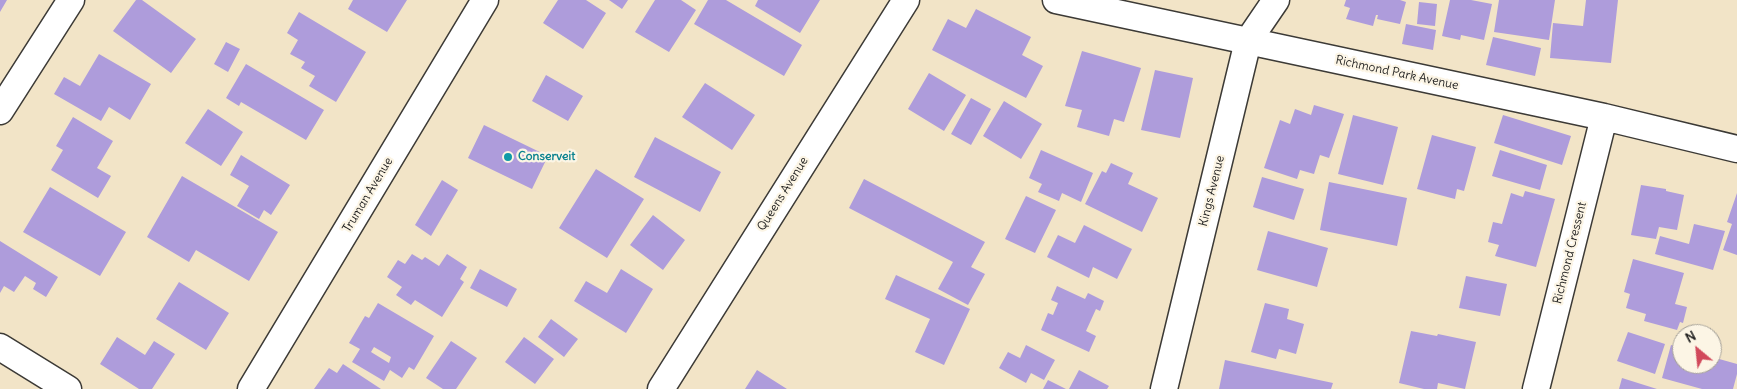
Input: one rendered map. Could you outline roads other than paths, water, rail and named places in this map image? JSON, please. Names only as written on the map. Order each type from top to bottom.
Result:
[{"type":"street","points":[[0,111],[70,0]]},
{"type":"street","name":"Truman Avenue","points":[[251,389],[485,0]]},
{"type":"street","name":"Queens Avenue","points":[[661,389],[906,0]]},
{"type":"street","name":"Richmond Park Avenue","points":[[1056,0],[1604,117],[1737,149]]},
{"type":"street","name":"Kings Avenue","points":[[1164,389],[1248,41],[1276,0]]},
{"type":"street","name":"Richmond Cressent","points":[[1536,389],[1604,117]]},
{"type":"street","points":[[0,347],[68,389]]},
{"type":"place","name":"Conserveit","points":[[508,157]]}]
